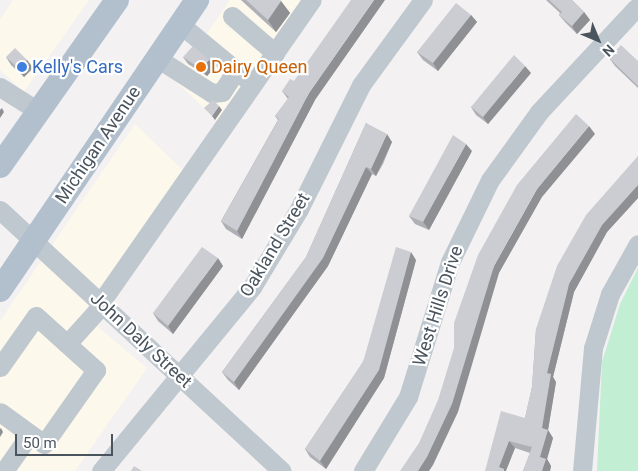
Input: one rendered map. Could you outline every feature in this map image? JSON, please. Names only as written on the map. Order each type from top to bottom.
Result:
[{"type":"main road","points":[[0,166],[117,0]]},
{"type":"main road","name":"Michigan Avenue","points":[[0,290],[196,0]]},
{"type":"street","points":[[67,344],[102,303],[311,0]]},
{"type":"street","name":"Oakland Street","points":[[101,471],[179,375],[228,320],[269,262],[361,86],[423,0]]},
{"type":"street","name":"West Hills Drive","points":[[363,471],[408,397],[450,262],[490,180],[539,112],[634,6]]},
{"type":"street","points":[[232,16],[275,53]]},
{"type":"street","points":[[180,24],[234,72],[254,83]]},
{"type":"street","points":[[157,58],[212,93],[222,92],[234,72]]},
{"type":"street","points":[[0,87],[38,111]]},
{"type":"street","name":"John Daly Street","points":[[0,210],[282,471]]},
{"type":"street","points":[[582,471],[593,348],[610,294],[638,244]]},
{"type":"street","points":[[0,367],[36,316],[96,370],[44,444],[0,412]]},
{"type":"street","points":[[4,471],[30,434]]},
{"type":"shaded area","points":[[13,0],[89,0],[24,92],[0,70],[0,19]]},
{"type":"shaded area","points":[[230,0],[317,0],[228,130],[174,80]]},
{"type":"shaded area","points":[[135,124],[194,181],[98,327],[147,368],[75,471],[0,471],[0,321]]},
{"type":"green space","points":[[638,268],[638,471],[597,471],[602,362],[620,304]]},
{"type":"building","points":[[246,0],[280,0],[281,1],[268,20]]},
{"type":"building","points":[[351,0],[374,0],[309,93],[237,231],[221,221],[279,119],[275,116],[289,97],[282,91],[290,79],[294,81]]},
{"type":"building","points":[[549,0],[572,0],[584,12],[572,26],[559,15],[562,12]]},
{"type":"building","points":[[456,3],[471,15],[433,63],[417,52]]},
{"type":"building","points":[[621,45],[638,61],[638,86],[609,58]]},
{"type":"building","points":[[193,46],[209,60],[201,69],[183,57]]},
{"type":"building","points":[[15,48],[27,60],[19,69],[6,57]]},
{"type":"building","points":[[514,55],[525,66],[483,117],[471,107]]},
{"type":"building","points":[[213,100],[219,106],[212,116],[204,108]]},
{"type":"building","points":[[576,114],[589,126],[537,189],[494,266],[452,404],[427,457],[418,471],[400,471],[419,443],[438,400],[454,348],[454,323],[478,255],[517,185]]},
{"type":"building","points":[[366,123],[387,134],[371,169],[366,167],[323,258],[234,382],[222,372],[306,257]]},
{"type":"building","points":[[453,135],[466,144],[423,222],[409,216]]},
{"type":"building","points":[[638,156],[638,185],[602,225],[569,284],[547,373],[551,374],[542,428],[548,430],[540,457],[546,459],[542,471],[523,471],[532,447],[509,441],[499,467],[504,469],[504,471],[485,471],[501,411],[525,418],[532,387],[536,329],[557,266],[586,215]]},
{"type":"building","points":[[202,247],[218,258],[168,326],[153,313]]},
{"type":"building","points":[[396,247],[411,252],[379,370],[320,461],[305,449],[363,362]]},
{"type":"building","points":[[134,466],[142,471],[131,471]]},
{"type":"place","name":"Kelly's Cars","points":[[22,67]]},
{"type":"place","name":"Dairy Queen","points":[[201,67]]}]
